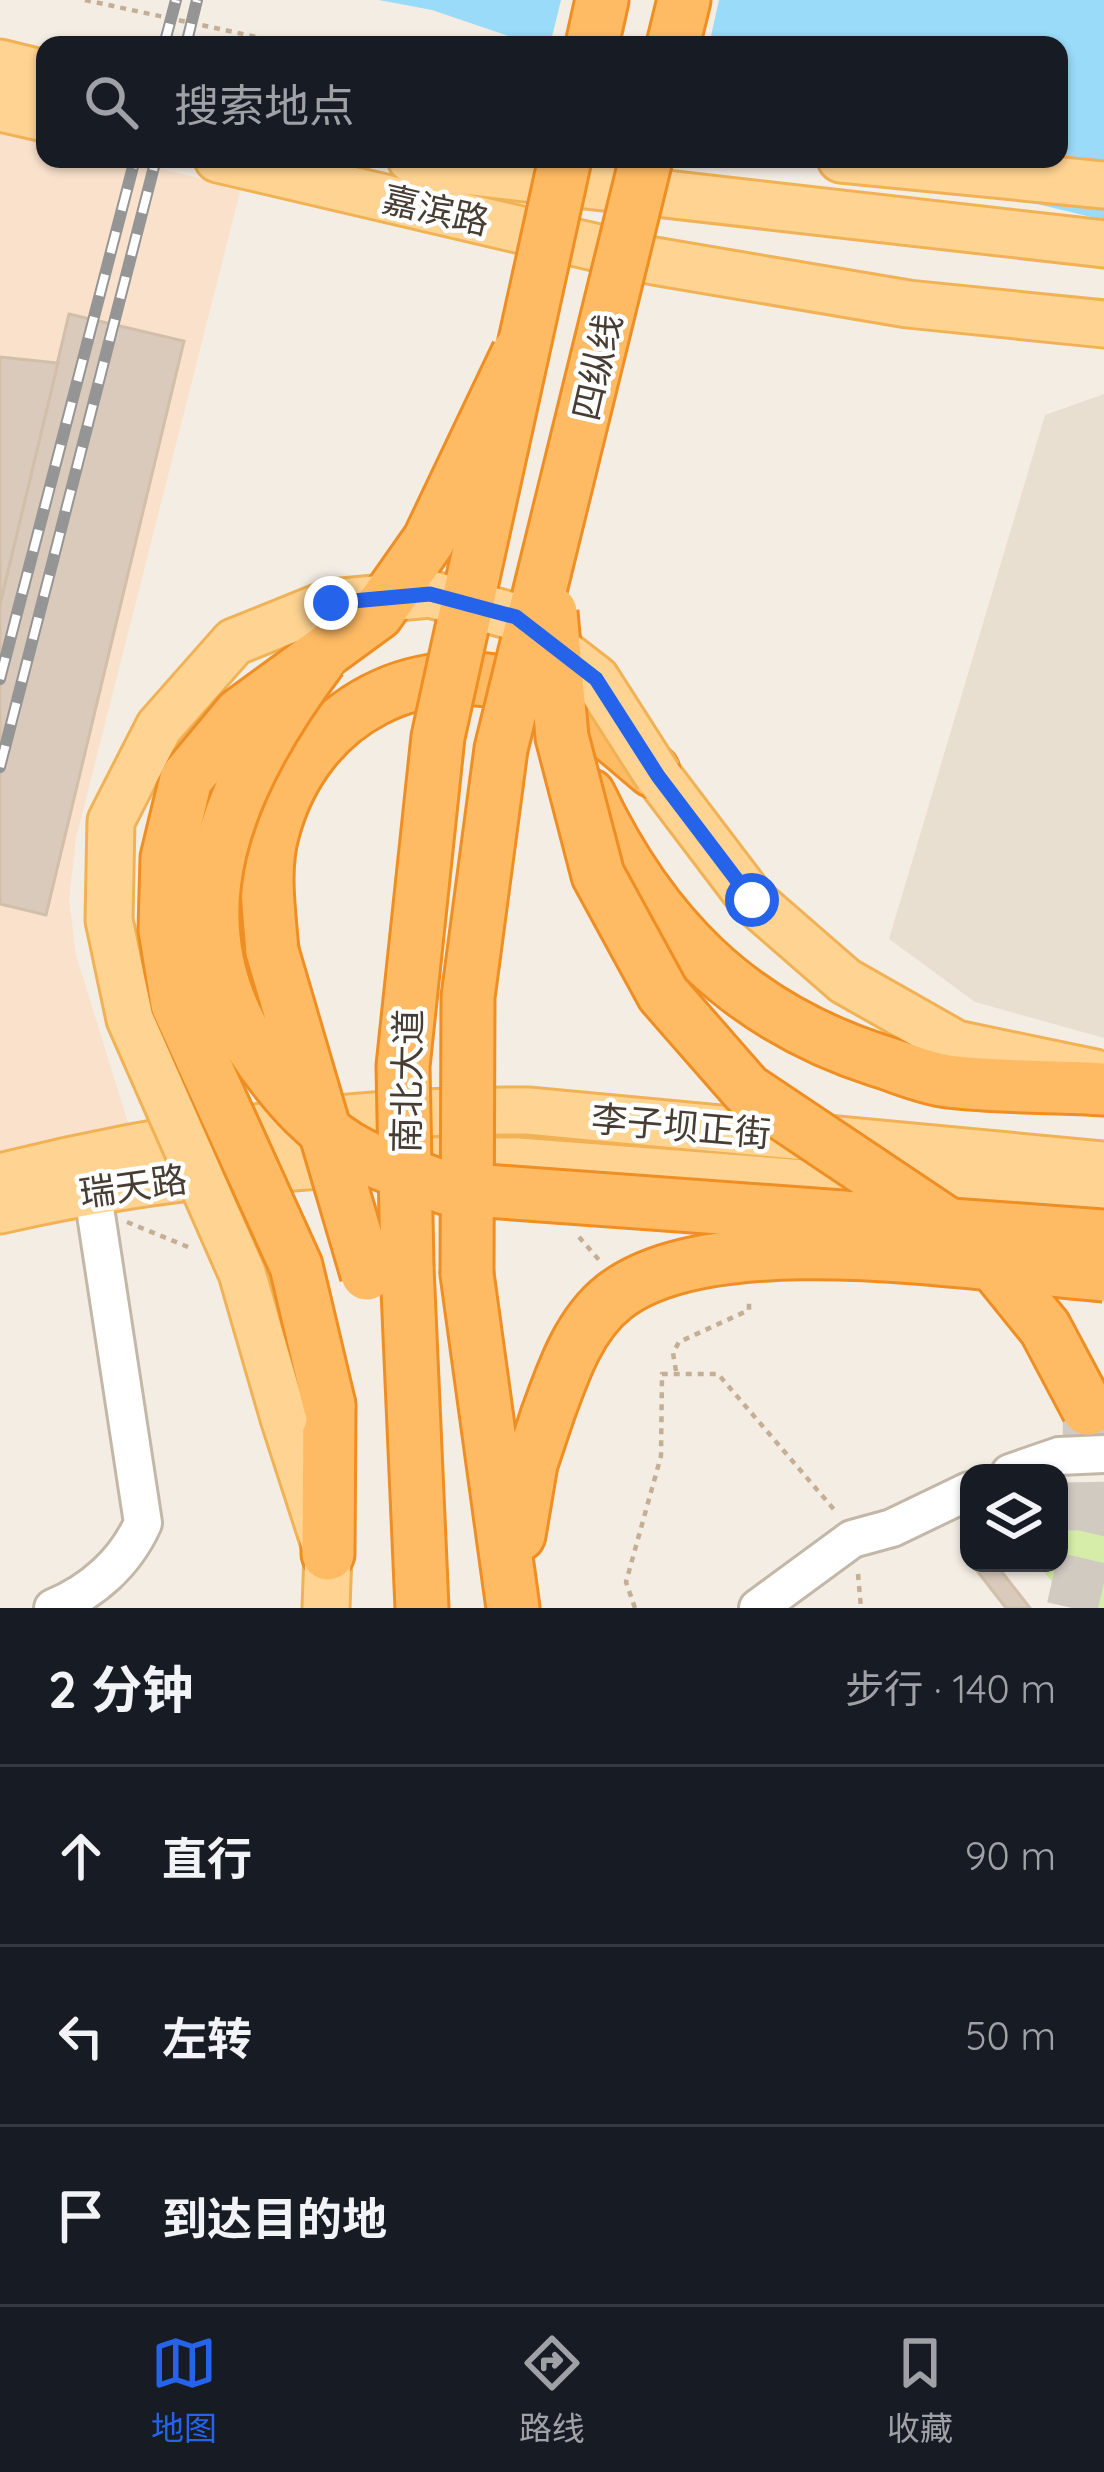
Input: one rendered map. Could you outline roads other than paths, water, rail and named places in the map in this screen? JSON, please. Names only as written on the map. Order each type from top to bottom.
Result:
[{"type":"highway","points":[[594,36],[602,0]]},
{"type":"highway","points":[[676,36],[684,0]]},
{"type":"highway","points":[[328,1554],[307,1411],[296,1266],[177,1004],[165,929],[167,858],[186,779],[240,714],[377,614],[429,540],[518,353],[563,168]]},
{"type":"highway","name":"四纵线","points":[[548,576],[644,168]]},
{"type":"highway","name":"南北大道","points":[[387,1271],[414,926],[438,737],[518,353]]},
{"type":"highway","points":[[548,576],[562,737],[598,875],[663,994],[747,1090],[976,1244],[1045,1328],[1096,1431]]},
{"type":"highway","name":"南北大道","points":[[515,1608],[467,1274],[468,997],[501,749],[548,576]]},
{"type":"highway","points":[[321,658],[273,722],[234,796],[215,872],[213,946],[235,1022],[290,1100],[357,1153],[445,1188],[1104,1236]]},
{"type":"highway","points":[[422,1608],[420,1535],[387,1271],[272,951],[267,886],[272,832],[295,775],[332,729],[376,695],[432,678],[488,677],[541,693],[586,715],[658,776]]},
{"type":"highway","points":[[562,737],[617,854],[677,934],[745,998],[833,1046],[943,1081],[1104,1089]]},
{"type":"highway","points":[[515,1608],[520,1518],[548,1416],[571,1351],[614,1297],[670,1270],[728,1257],[801,1252],[1104,1275]]},
{"type":"main road","points":[[0,63],[36,72]]},
{"type":"main road","points":[[0,108],[36,116]]},
{"type":"main road","name":"嘉滨路","points":[[256,168],[654,261]]},
{"type":"main road","name":"嘉滨路","points":[[451,168],[1104,244]]},
{"type":"main road","points":[[932,168],[1104,185]]},
{"type":"main road","points":[[654,261],[1104,303]]},
{"type":"main road","points":[[654,261],[908,304],[1104,324]]},
{"type":"main road","points":[[307,1411],[130,1019],[109,920],[111,820],[159,727],[233,642],[331,603],[430,594],[516,617],[596,679],[658,776],[752,900],[845,981],[956,1044],[1104,1075]]},
{"type":"main road","points":[[262,1150],[359,1096],[427,1086],[491,1084],[1104,1135]]},
{"type":"main road","name":"李子坝正街","points":[[262,1150],[450,1110],[529,1111],[1104,1165]]},
{"type":"main road","name":"李子坝正街","points":[[262,1150],[358,1160],[517,1161],[1104,1206]]},
{"type":"main road","name":"瑞天路","points":[[0,1177],[89,1154],[262,1150]]},
{"type":"main road","name":"瑞天路","points":[[0,1210],[262,1150]]},
{"type":"main road","points":[[326,1608],[328,1554]]},
{"type":"street","points":[[52,1608],[88,1593],[135,1540],[142,1523],[92,1189]]},
{"type":"street","points":[[1036,1464],[1059,1456],[1096,1431]]},
{"type":"street","points":[[758,1608],[852,1539],[892,1528],[960,1495]]},
{"type":"water","points":[[379,0],[1104,0],[1104,220],[928,178],[997,168],[1068,168],[1068,36],[509,36],[432,10]]},
{"type":"tunnel","points":[[1072,1608],[1090,1530],[1088,1409]]},
{"type":"railway","points":[[166,36],[176,0]]},
{"type":"railway","points":[[188,36],[197,0]]},
{"type":"railway","points":[[0,679],[133,168]]},
{"type":"railway","points":[[0,767],[154,168]]}]
